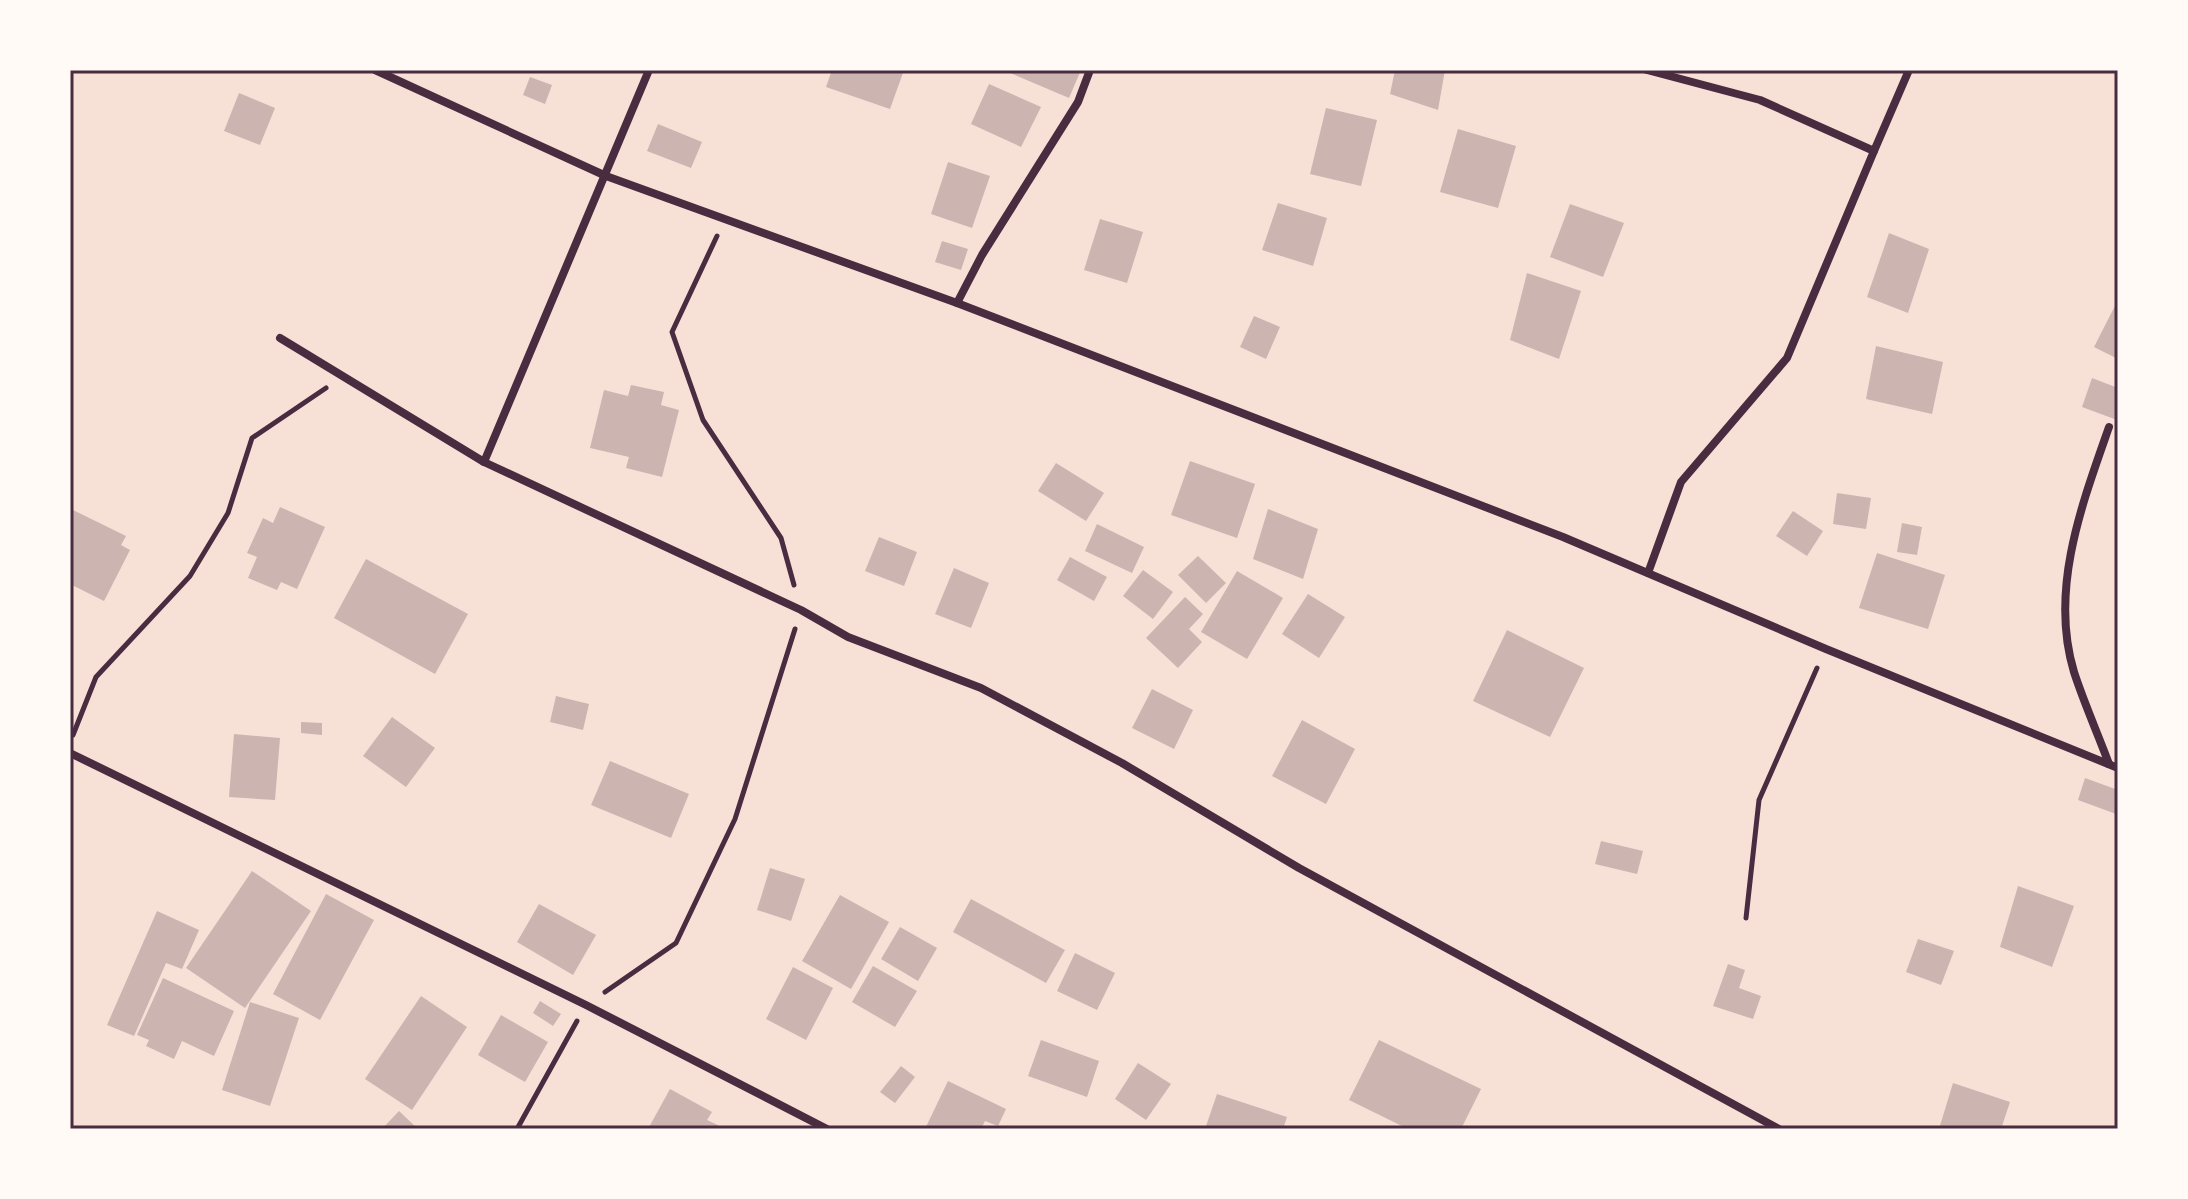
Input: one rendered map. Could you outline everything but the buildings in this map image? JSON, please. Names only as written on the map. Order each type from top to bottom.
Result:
[{"type":"street","points":[[375,70],[606,176],[957,303],[1563,537],[1826,649],[2114,766]]},
{"type":"street","points":[[484,462],[649,70]]},
{"type":"street","points":[[957,303],[982,255],[1078,102],[1090,70]]},
{"type":"street","points":[[1647,70],[1760,100],[1874,151]]},
{"type":"street","points":[[1648,573],[1681,482],[1787,358],[1909,70]]},
{"type":"street","points":[[280,338],[484,462],[801,610],[848,637],[981,688],[1122,763],[1299,868],[1779,1129]]},
{"type":"street","points":[[2109,427],[2078,517],[2064,608],[2073,670],[2114,766]]},
{"type":"street","points":[[70,753],[586,1005],[827,1129]]},
{"type":"path","points":[[517,1129],[586,1005],[676,943],[735,819],[801,610],[781,538],[703,420],[672,332],[724,220]]},
{"type":"path","points":[[70,743],[96,677],[190,576],[228,513],[252,438],[343,376]]},
{"type":"path","points":[[1746,918],[1759,800],[1826,649]]}]
